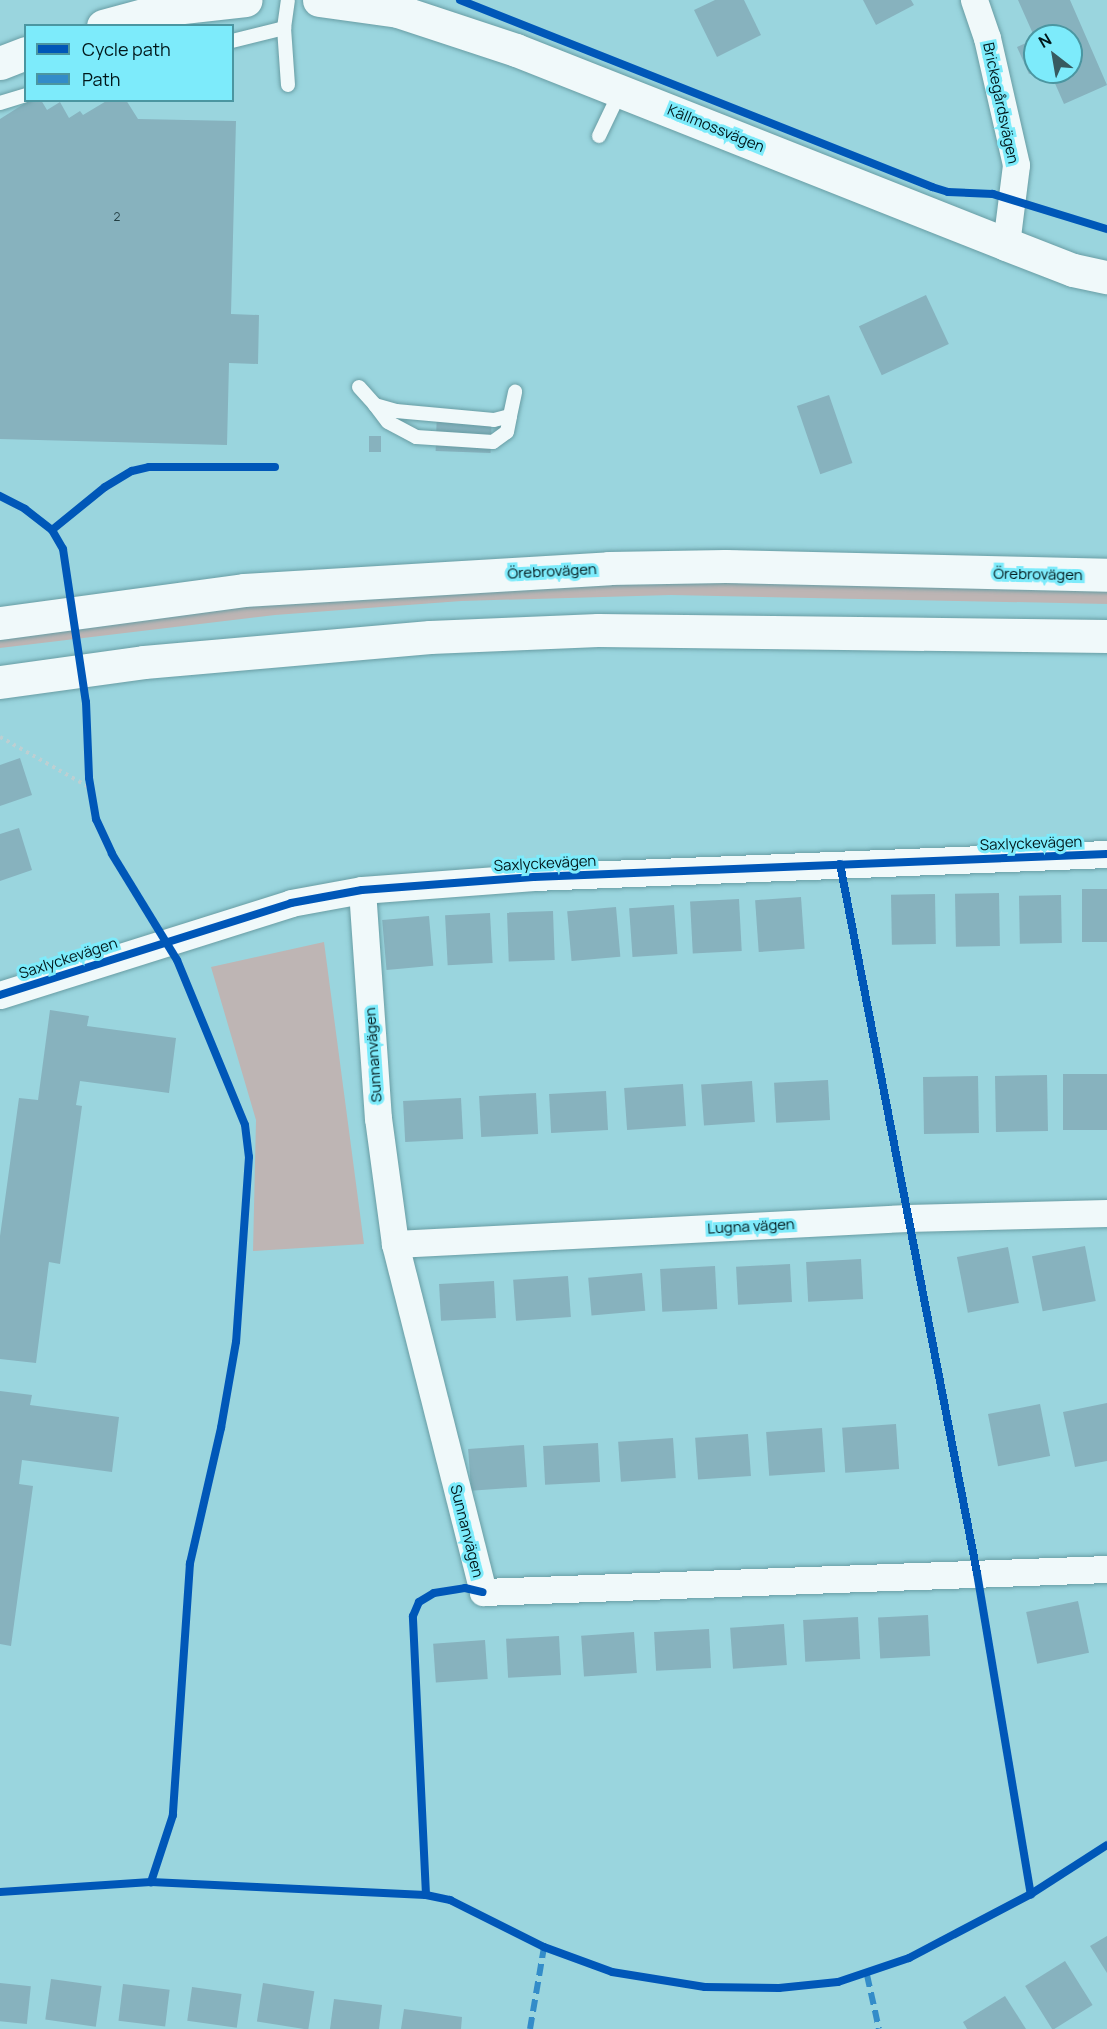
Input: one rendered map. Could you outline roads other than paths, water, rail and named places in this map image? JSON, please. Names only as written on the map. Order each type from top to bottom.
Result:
[{"type":"main road","points":[[111,24],[165,9],[246,0]]},
{"type":"main road","name":"Källmossvägen","points":[[319,0],[398,10],[516,50],[1073,270],[1107,277]]},
{"type":"main road","points":[[0,63],[24,54]]},
{"type":"main road","name":"Örebrovägen","points":[[0,622],[244,590],[609,568],[725,566],[1107,576]]},
{"type":"main road","points":[[0,682],[144,662],[430,637],[598,630],[1107,636]]},
{"type":"street","name":"Brickegårdsvägen","points":[[974,0],[987,38],[1016,165],[1006,244]]},
{"type":"street","name":"Saxlyckevägen","points":[[0,995],[291,903],[362,890],[546,876],[1107,854]]},
{"type":"street","name":"Sunnanvägen","points":[[362,890],[378,1118],[395,1244],[483,1592],[1107,1569]]},
{"type":"street","name":"Lugna vägen","points":[[395,1244],[907,1218],[1107,1214]]},
{"type":"lane","points":[[288,0],[284,28],[288,85]]},
{"type":"lane","points":[[234,40],[284,28]]},
{"type":"lane","points":[[599,136],[621,91]]},
{"type":"lane","points":[[0,103],[24,96]]},
{"type":"lane","points":[[358,387],[388,422],[416,437],[494,442],[507,432],[515,392]]},
{"type":"lane","points":[[375,405],[425,416],[494,420],[510,416]]}]
